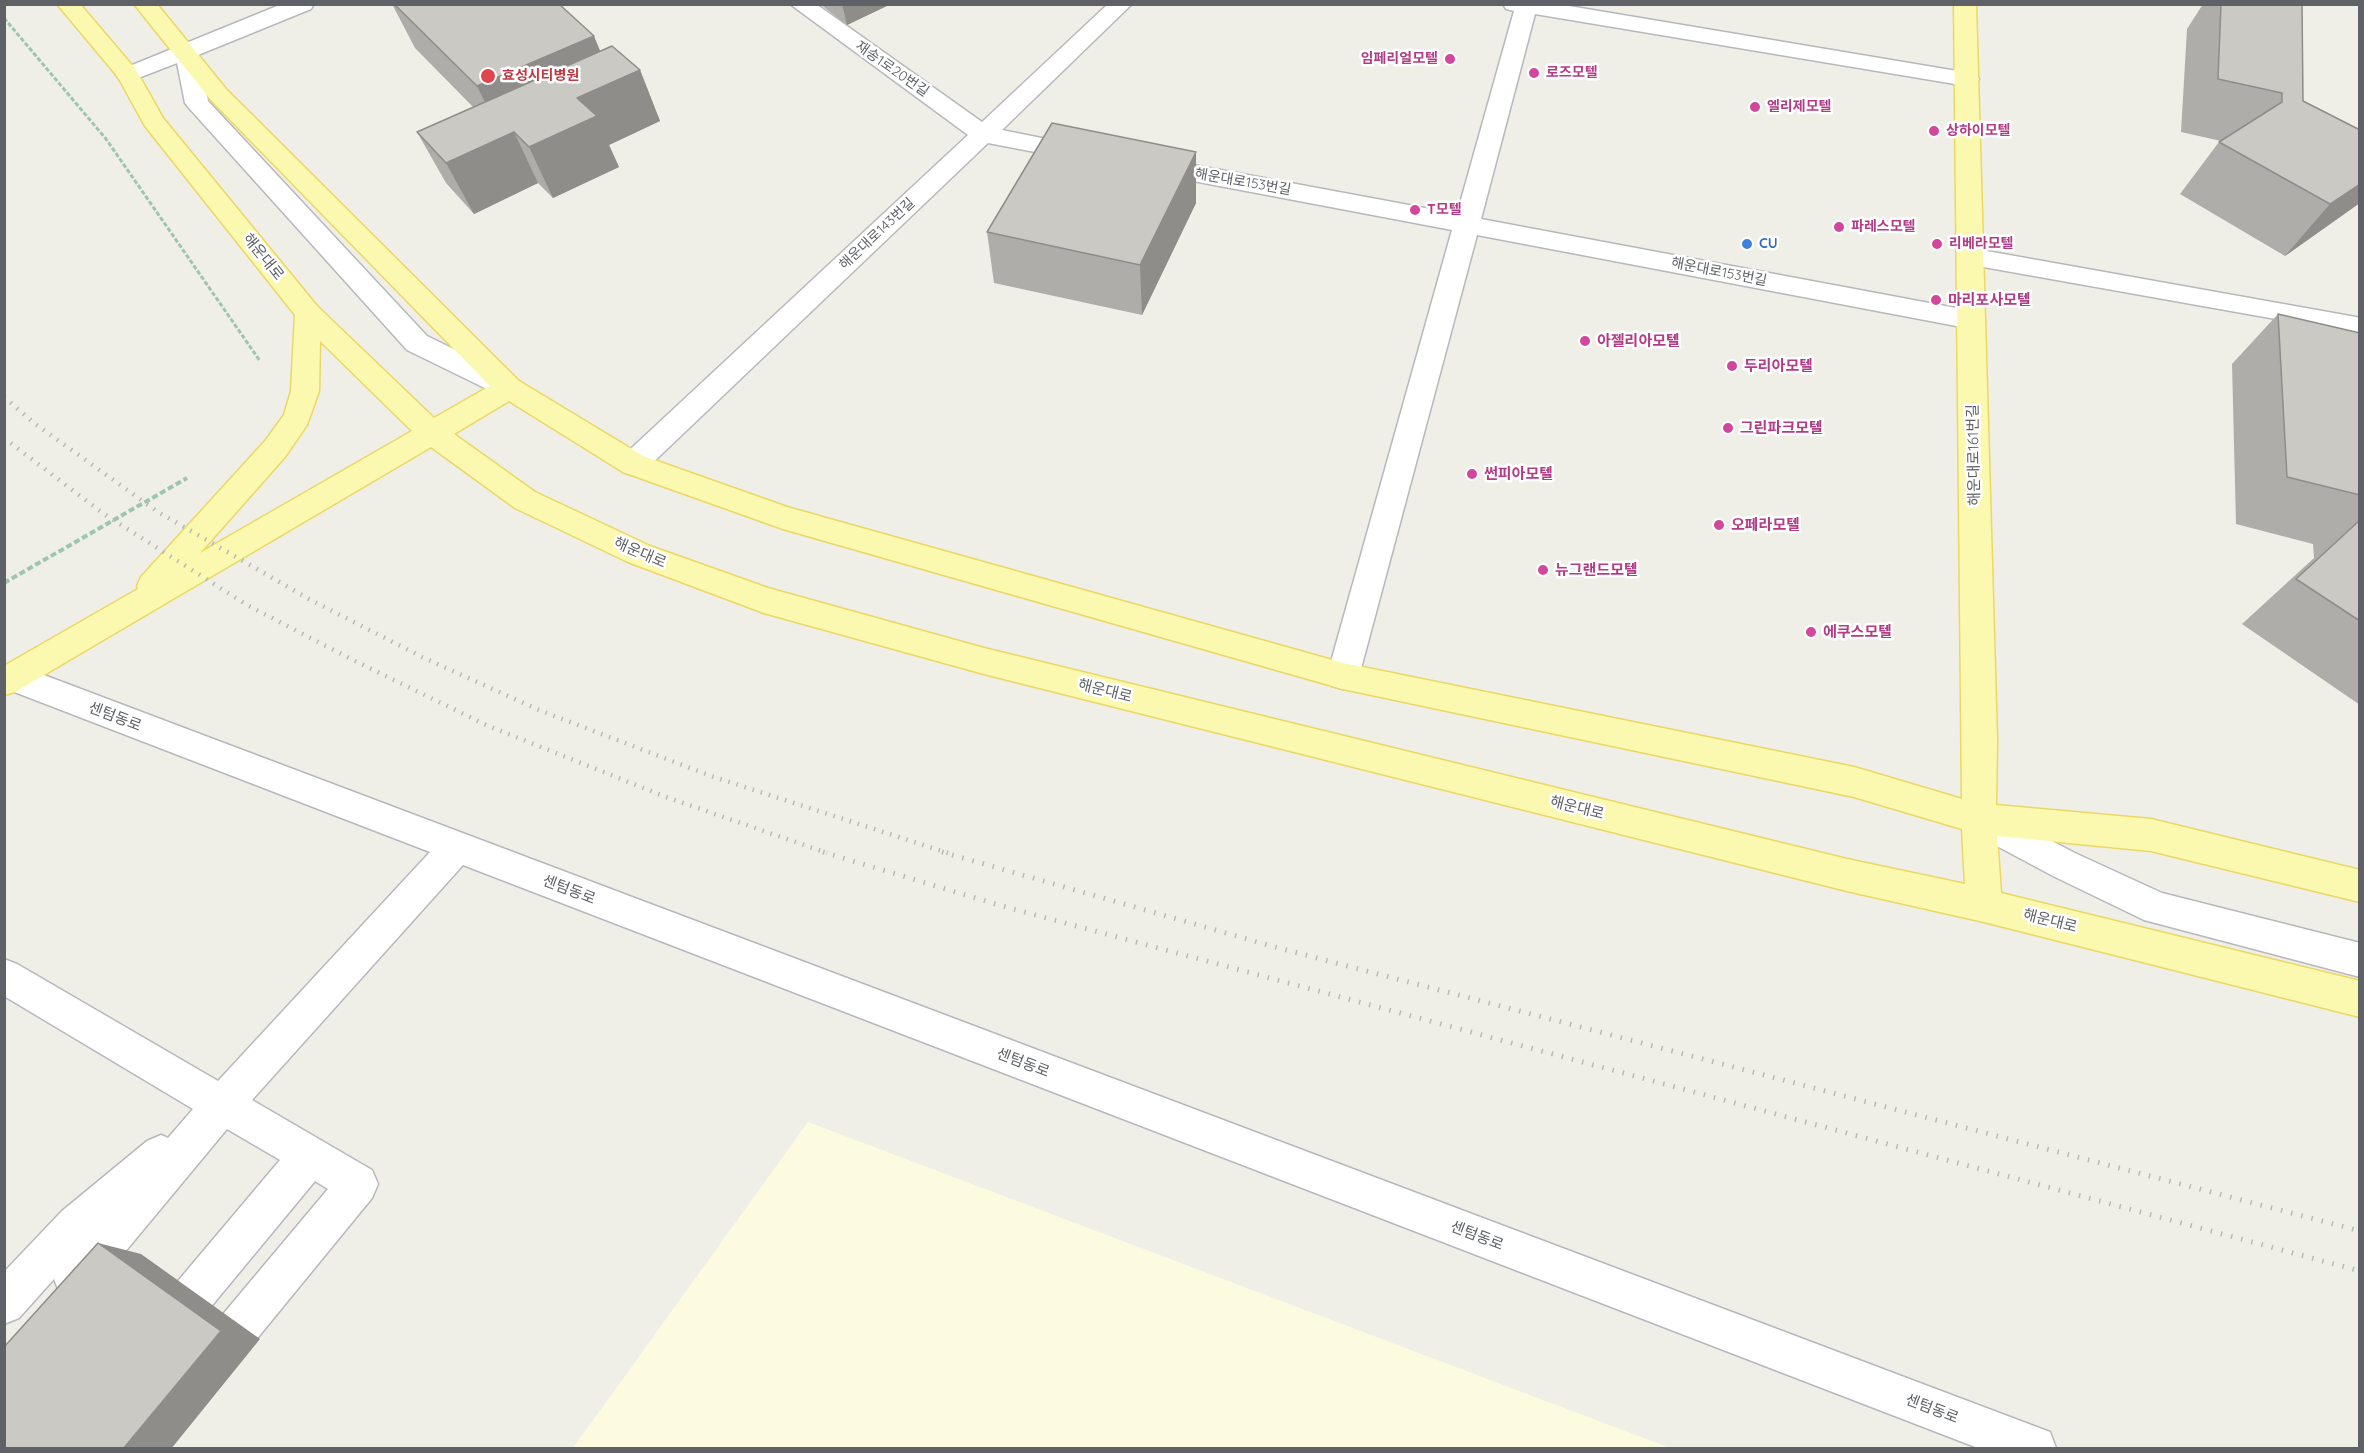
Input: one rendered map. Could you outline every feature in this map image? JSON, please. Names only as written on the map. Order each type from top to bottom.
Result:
[{"type":"main road","name":"해운대로","points":[[68,4],[128,75],[153,121],[308,313],[431,432],[525,500],[639,554],[764,600],[1007,667],[1847,875],[1984,905],[2360,999]]},
{"type":"main road","points":[[145,4],[186,52]]},
{"type":"main road","name":"해운대로161번길","points":[[1965,4],[1980,740],[1979,819],[1984,905]]},
{"type":"main road","points":[[131,609],[275,448],[297,418],[305,391],[308,313]]},
{"type":"main road","points":[[8,680],[509,388],[633,464],[783,517],[1343,676],[1854,782],[1979,819],[2151,835],[2360,886]]},
{"type":"street","name":"재송1로20번길","points":[[801,4],[983,134]]},
{"type":"street","name":"해운대로143번길","points":[[633,464],[1121,4]]},
{"type":"street","points":[[1343,676],[1467,224],[1522,5],[1967,79]]},
{"type":"street","points":[[128,75],[293,6]]},
{"type":"street","points":[[186,52],[197,103],[417,343],[509,388]]},
{"type":"street","name":"해운대로153번길","points":[[983,134],[1972,320]]},
{"type":"street","points":[[1971,257],[2356,326]]},
{"type":"street","name":"센텀동로","points":[[8,680],[457,847],[2034,1449]]},
{"type":"street","points":[[1979,819],[2065,865],[2157,908],[2360,960]]},
{"type":"street","points":[[50,1308],[223,1104],[457,847]]},
{"type":"street","points":[[10,987],[223,1104],[358,1184],[189,1387]]},
{"type":"street","points":[[4,1304],[76,1225],[223,1104]]},
{"type":"street","points":[[145,1353],[310,1156]]},
{"type":"path","points":[[4,18],[106,139],[266,369]]},
{"type":"path","points":[[4,583],[190,476]]},
{"type":"shaded area","points":[[808,1122],[1670,1448],[573,1448]]},
{"type":"building","points":[[394,4],[559,4],[594,36],[477,86]]},
{"type":"building","points":[[2221,4],[2302,4],[2303,101],[2360,130],[2360,184],[2330,204],[2219,142],[2282,102],[2282,93],[2218,79]]},
{"type":"building","points":[[612,46],[640,70],[577,98],[597,116],[529,147],[514,132],[446,163],[417,132]]},
{"type":"building","points":[[1052,123],[1196,152],[1140,265],[987,232]]},
{"type":"building","points":[[2278,314],[2360,333],[2360,495],[2287,477]]},
{"type":"building","points":[[2360,520],[2360,621],[2296,579]]},
{"type":"building","points":[[98,1243],[221,1331],[123,1449],[4,1449],[4,1347]]},
{"type":"railway","points":[[4,397],[34,423],[158,512],[309,599],[422,657],[539,710],[711,776],[948,853]]},
{"type":"railway","points":[[4,438],[104,514],[247,605],[347,657],[486,725],[666,797],[827,853]]},
{"type":"railway","points":[[823,852],[1002,906],[2360,1271]]},
{"type":"railway","points":[[942,852],[1275,947],[2360,1231]]},
{"type":"place","name":"임페리얼모텔","points":[[1450,59]]},
{"type":"place","name":"로즈모텔","points":[[1534,73]]},
{"type":"place","name":"효성시티병원","points":[[488,76]]},
{"type":"place","name":"엘리제모텔","points":[[1755,107]]},
{"type":"place","name":"상하이모텔","points":[[1934,131]]},
{"type":"place","name":"T모텔","points":[[1415,210]]},
{"type":"place","name":"파레스모텔","points":[[1839,227]]},
{"type":"place","name":"CU","points":[[1747,244]]},
{"type":"place","name":"리베라모텔","points":[[1937,244]]},
{"type":"place","name":"마리포사모텔","points":[[1936,300]]},
{"type":"place","name":"아젤리아모텔","points":[[1585,341]]},
{"type":"place","name":"두리아모텔","points":[[1732,366]]},
{"type":"place","name":"그린파크모텔","points":[[1728,428]]},
{"type":"place","name":"썬피아모텔","points":[[1472,474]]},
{"type":"place","name":"오페라모텔","points":[[1719,525]]},
{"type":"place","name":"뉴그랜드모텔","points":[[1543,570]]},
{"type":"place","name":"에쿠스모텔","points":[[1811,632]]}]
